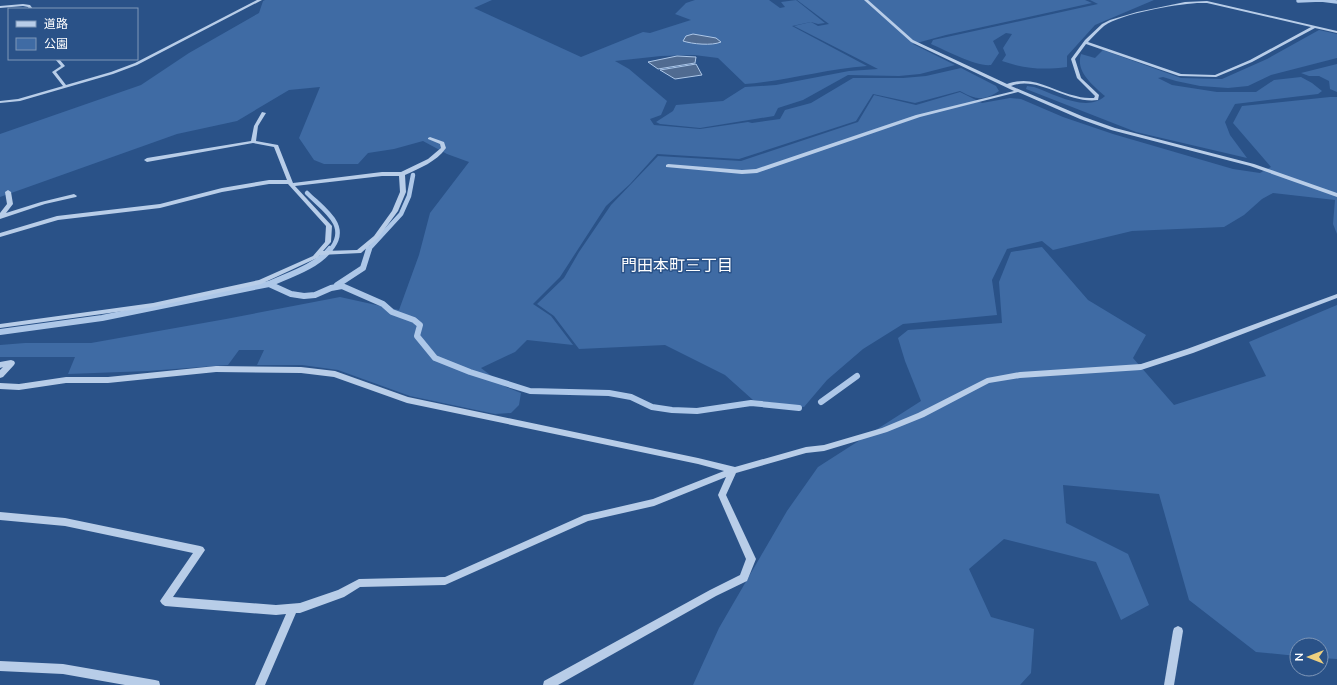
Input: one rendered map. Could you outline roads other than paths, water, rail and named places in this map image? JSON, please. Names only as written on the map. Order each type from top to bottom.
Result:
[{"type":"street","points":[[13,5],[20,0]]},
{"type":"street","points":[[0,102],[18,100],[112,73],[136,64],[260,0]]},
{"type":"street","points":[[866,0],[912,41],[1018,91],[1113,129],[1252,165],[1337,195]]},
{"type":"street","points":[[1007,86],[1021,82],[1030,83],[1078,99],[1096,99],[1097,96],[1094,92],[1079,78],[1073,59],[1076,52],[1087,43],[1102,25],[1124,16],[1198,1],[1337,32]]},
{"type":"street","points":[[0,7],[13,5],[29,6],[30,8]]},
{"type":"street","points":[[1087,43],[1182,75],[1216,76],[1251,61],[1314,27]]},
{"type":"street","points":[[58,60],[63,66],[54,72],[65,86]]},
{"type":"street","points":[[668,166],[742,172],[758,171],[918,116],[1018,91]]},
{"type":"street","points":[[253,142],[256,126],[264,113]]},
{"type":"street","points":[[0,235],[57,218],[160,206],[222,190],[269,182],[290,184],[382,174],[402,174],[439,155],[444,148],[442,143],[430,138]]},
{"type":"street","points":[[147,160],[253,142],[276,146],[290,184],[329,226],[328,242],[324,253]]},
{"type":"street","points":[[0,326],[153,305],[261,282],[324,253],[358,252],[376,237],[394,211],[403,192],[402,174]]},
{"type":"street","points":[[0,217],[10,204],[8,192]]},
{"type":"street","points":[[0,217],[42,203],[74,196]]},
{"type":"street","points":[[0,516],[65,522],[200,550],[165,601],[276,610],[300,608],[341,594],[359,582],[445,581],[586,518],[654,502],[733,470],[806,450],[824,448],[884,430],[921,415],[987,381],[1020,374],[1141,367],[1190,351],[1337,296]]},
{"type":"street","points":[[0,365],[11,363],[0,375]]},
{"type":"street","points":[[0,386],[20,387],[66,380],[108,380],[216,369],[301,370],[335,374],[407,400],[698,461],[733,470]]},
{"type":"street","points":[[548,685],[713,593],[744,578],[751,559],[722,495],[733,470]]},
{"type":"street","points":[[260,685],[293,608]]},
{"type":"street","points":[[1169,685],[1178,631]]},
{"type":"street","points":[[0,666],[63,669],[155,685]]},
{"type":"waterway","points":[[1298,1],[1321,0],[1337,2]]},
{"type":"waterway","points":[[368,250],[401,214],[409,196],[413,175]]},
{"type":"waterway","points":[[307,193],[327,212],[333,219],[336,226],[338,233],[336,241],[330,250]]},
{"type":"waterway","points":[[269,284],[310,266],[330,249]]},
{"type":"waterway","points":[[337,285],[363,268],[369,249]]},
{"type":"waterway","points":[[0,332],[102,318],[269,284]]},
{"type":"waterway","points":[[269,284],[291,294],[304,296],[315,295],[331,288],[342,286],[383,304],[392,312],[414,320],[420,325],[417,336],[435,358],[470,372],[530,391],[609,393],[631,397],[652,407],[672,410],[697,411],[751,403],[799,408]]},
{"type":"waterway","points":[[821,402],[857,376]]},
{"type":"district","name":"門田本町三丁目","points":[[677,265]]}]
